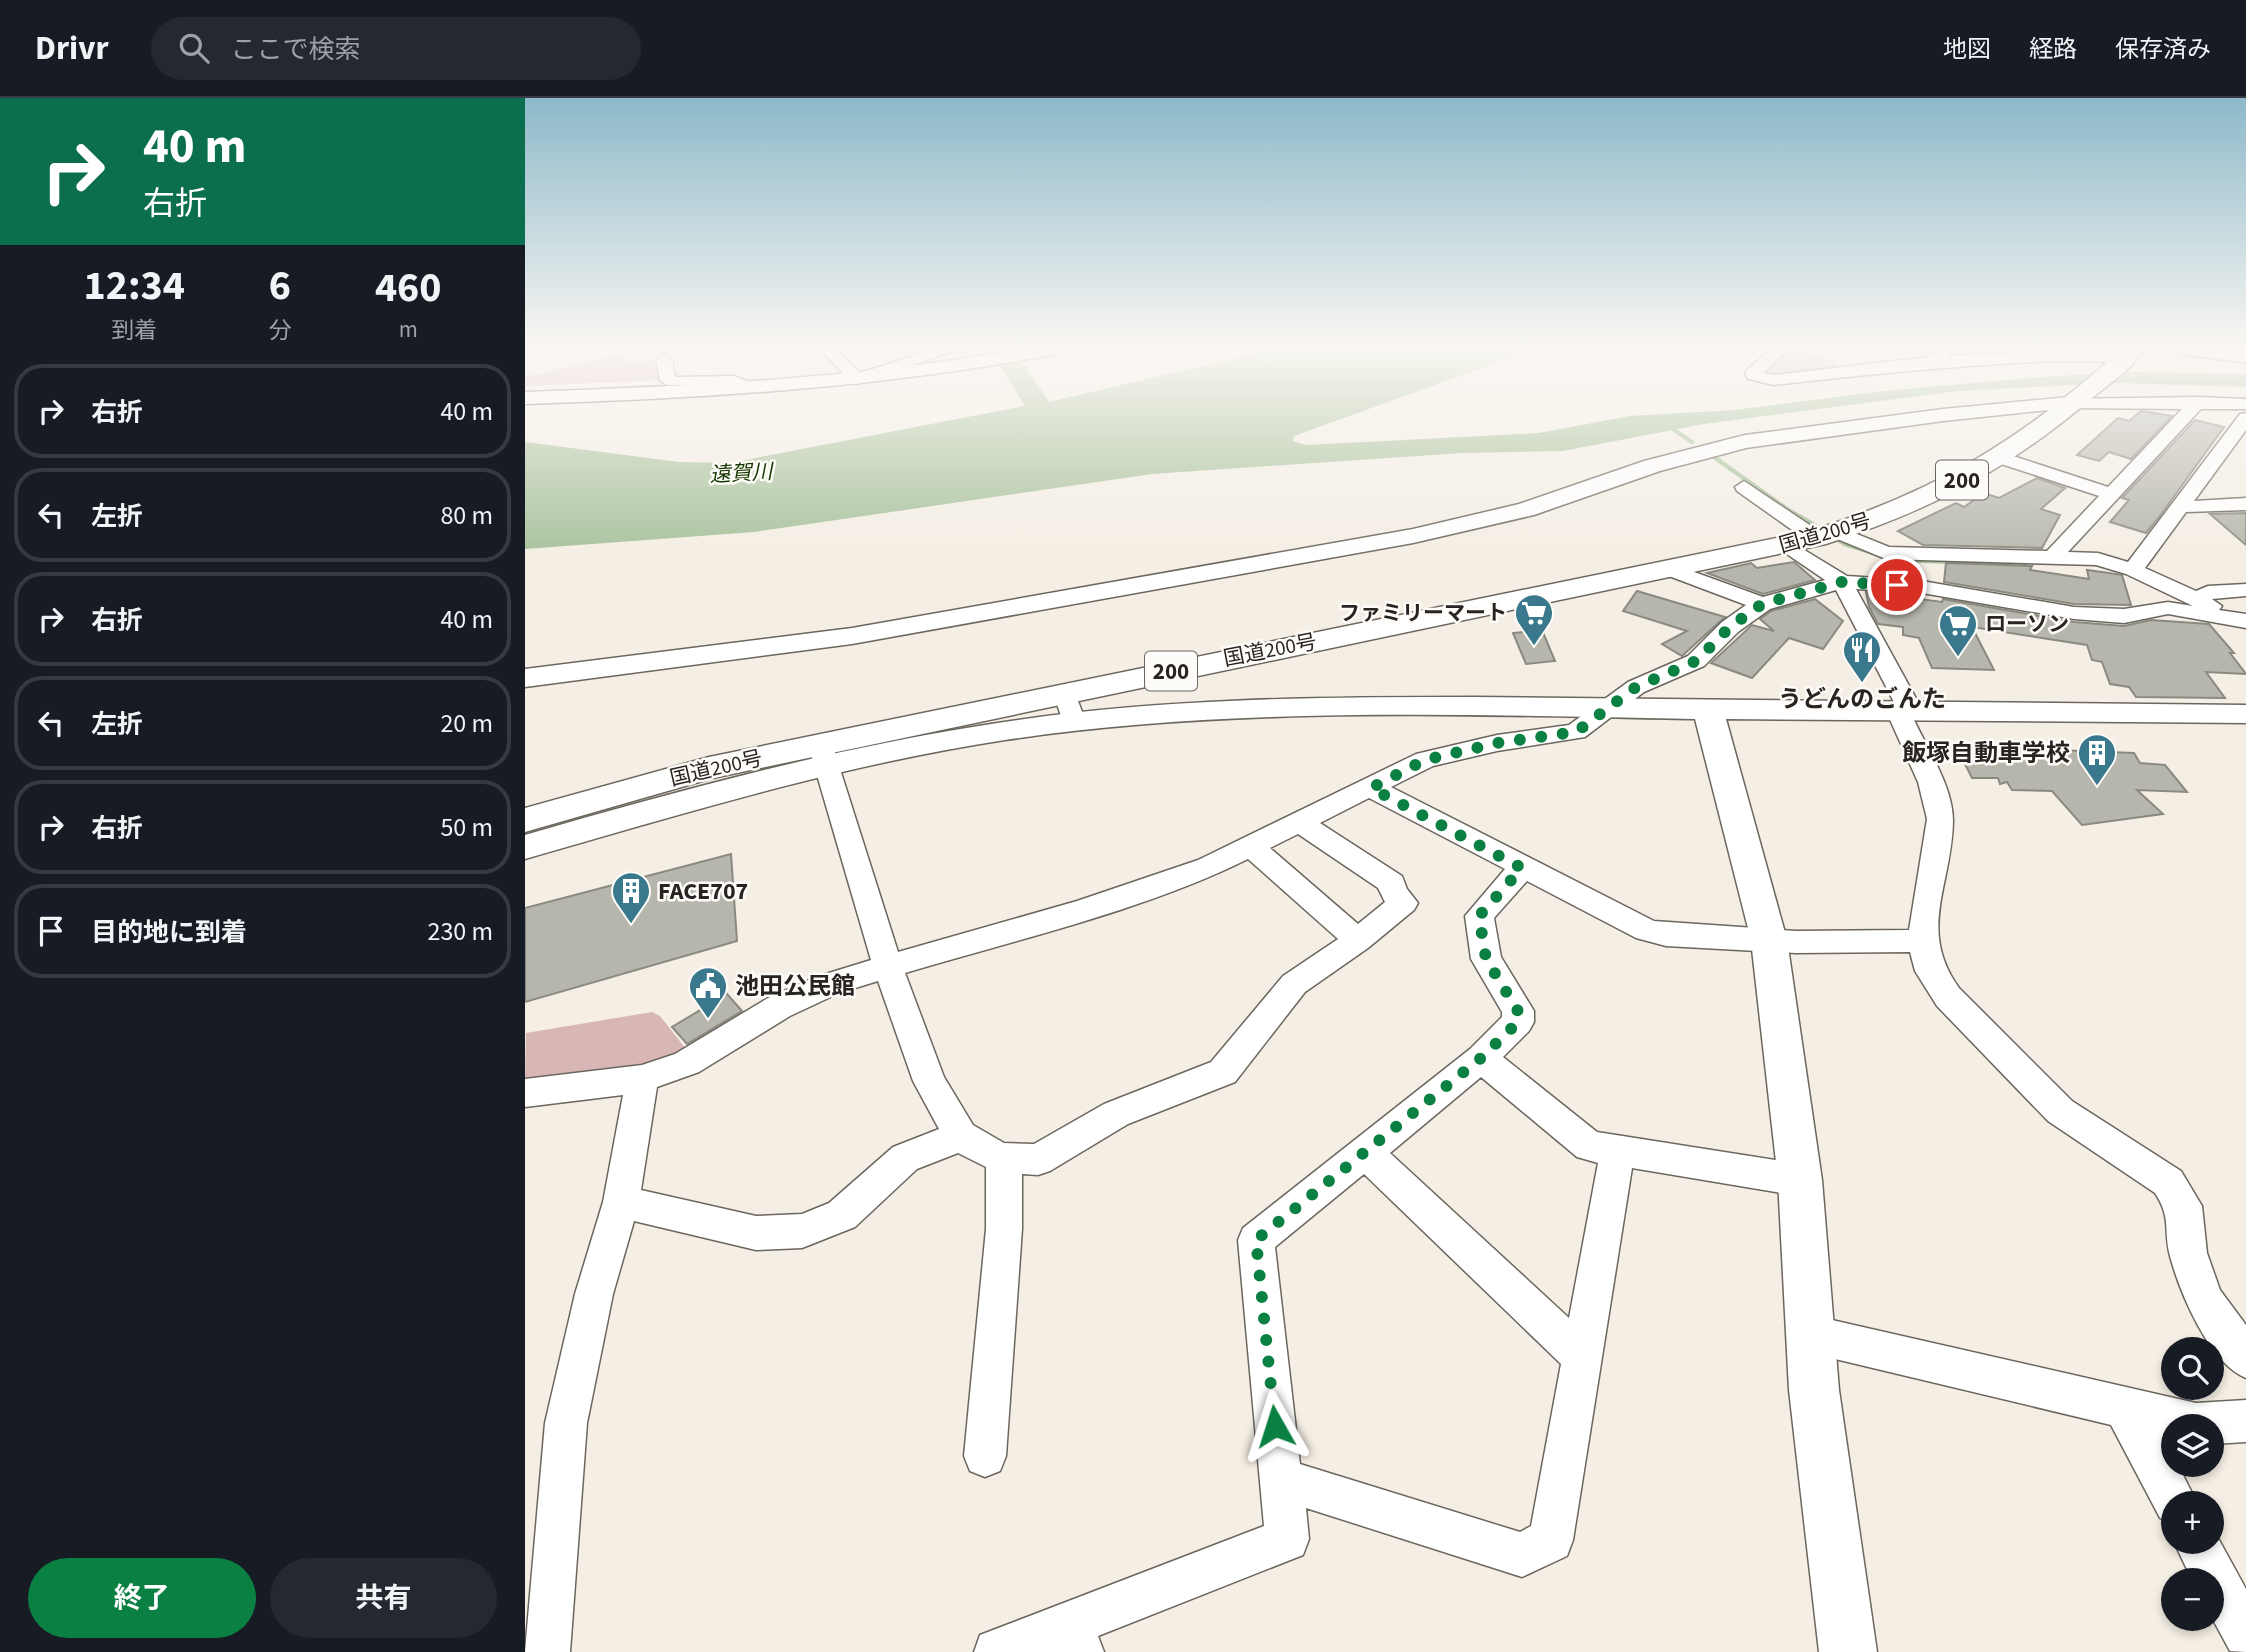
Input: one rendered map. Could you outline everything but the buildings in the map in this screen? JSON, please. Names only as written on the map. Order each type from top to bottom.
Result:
[{"type":"highway","name":"国道200号","points":[[525,820],[709,768],[824,755],[1055,710],[1818,537],[1930,496],[1998,457],[2046,421]]},
{"type":"street","points":[[525,678],[852,636],[1413,536],[1514,514],[1652,466],[1745,442],[1903,421]]},
{"type":"street","points":[[2052,557],[2181,421]]},
{"type":"street","points":[[2133,570],[2244,421]]},
{"type":"street","points":[[1998,457],[2112,494]]},
{"type":"street","points":[[1744,487],[1818,537],[1886,553],[2098,559],[2133,570],[2246,620]]},
{"type":"street","points":[[2180,507],[2246,504]]},
{"type":"street","points":[[1818,537],[1905,713],[1931,782],[1941,819],[1922,941],[1930,971],[1948,997],[2060,1111],[2168,1182],[2184,1206],[2188,1253],[2204,1301],[2246,1358]]},
{"type":"street","points":[[1668,569],[1762,604]]},
{"type":"street","points":[[525,1093],[642,1079],[687,1063],[789,1003],[830,984],[1084,909],[1208,867],[1425,760],[1497,743],[1576,732],[1636,687],[1696,661],[1730,627],[1762,604],[1842,582],[1922,587],[2074,613],[2124,616],[2143,610],[2168,608],[2246,620]]},
{"type":"street","points":[[2198,600],[2208,592],[2246,590]]},
{"type":"street","points":[[1055,710],[1180,713],[1608,706],[1905,713],[2246,714]]},
{"type":"street","points":[[1708,710],[1769,940],[1800,1180],[1814,1390],[1848,1652]]},
{"type":"street","points":[[525,847],[824,755],[888,967],[929,1081],[961,1136],[981,1150],[1004,1158],[1038,1160],[1116,1114],[1223,1072],[1294,984],[1358,940],[1405,903],[1393,893],[1392,883],[1300,822]]},
{"type":"street","points":[[1371,788],[1646,930],[1666,935],[1769,940],[1922,941]]},
{"type":"street","points":[[1251,846],[1358,940]]},
{"type":"street","points":[[997,1652],[1074,1638],[1286,1539],[1256,1240],[1481,1058],[1518,1022],[1518,1011],[1486,959],[1479,916],[1522,868]]},
{"type":"street","points":[[1481,1058],[1589,1146],[1800,1180]]},
{"type":"street","points":[[547,1652],[566,1423],[594,1294],[621,1202],[642,1079]]},
{"type":"street","points":[[621,1202],[756,1233],[802,1231],[842,1215],[905,1158],[961,1136]]},
{"type":"street","points":[[1280,1479],[1522,1555],[1551,1540],[1617,1151]]},
{"type":"street","points":[[1365,1152],[1582,1357]]},
{"type":"street","points":[[985,1456],[1004,1229],[1004,1158]]},
{"type":"street","points":[[1810,1334],[2196,1424],[2246,1421]]},
{"type":"street","points":[[2124,1408],[2169,1491]]},
{"type":"street","points":[[2202,1554],[2246,1635]]},
{"type":"shaded area","points":[[652,1012],[660,1016],[686,1049],[643,1067],[525,1080],[526,1033]]},
{"type":"water","name":"遠賀川","points":[[949,421],[1337,421],[1294,436],[1293,441],[1306,445],[1539,433],[1606,421],[1731,421],[1563,451],[1462,453],[1152,474],[754,532],[525,549],[525,442],[679,462],[730,463]]},
{"type":"waterway","points":[[1667,425],[1692,442]]},
{"type":"waterway","points":[[1714,457],[1784,507]]},
{"type":"waterway","points":[[1781,506],[1846,544],[1897,560],[2025,563]]},
{"type":"place","name":"ファミリーマート","points":[[1534,647]]},
{"type":"place","name":"ローソン","points":[[1958,658]]},
{"type":"place","name":"うどんのごんた","points":[[1862,684]]},
{"type":"place","name":"飯塚自動車学校","points":[[2097,787]]},
{"type":"place","name":"FACE707","points":[[631,925]]},
{"type":"place","name":"池田公民館","points":[[708,1020]]},
{"type":"route","points":[[1275,1426],[1256,1240],[1481,1058],[1518,1022],[1518,1011],[1486,959],[1479,916],[1522,868],[1371,788],[1425,760],[1497,743],[1576,732],[1636,687],[1670,675],[1696,661],[1730,627],[1762,604],[1842,582],[1897,585]]}]
